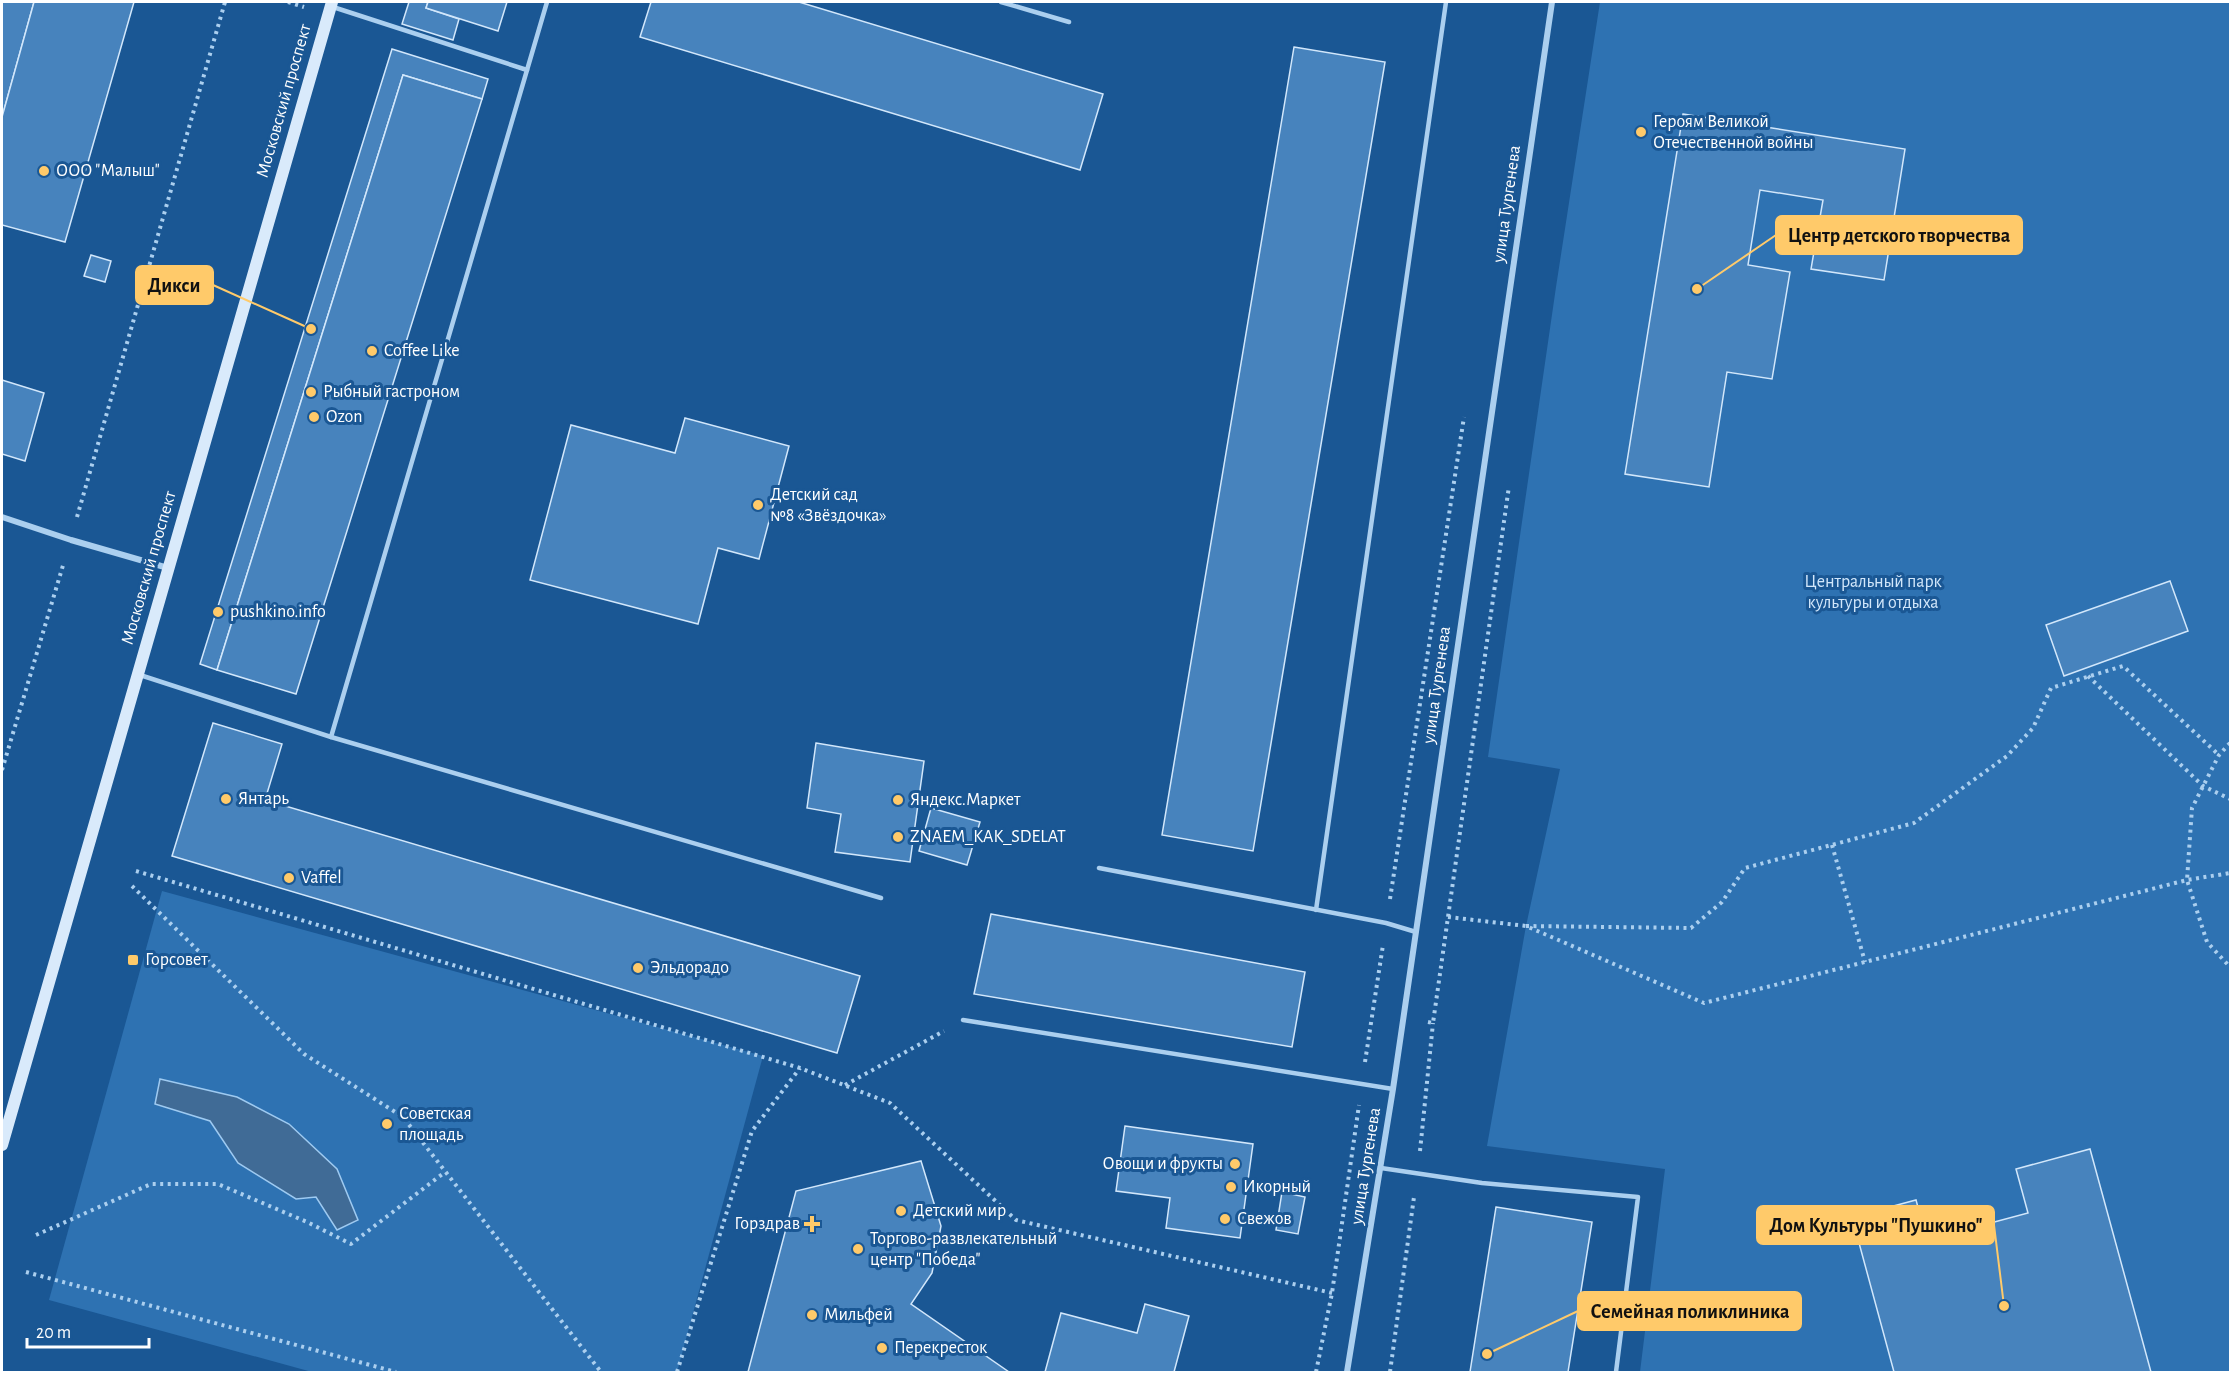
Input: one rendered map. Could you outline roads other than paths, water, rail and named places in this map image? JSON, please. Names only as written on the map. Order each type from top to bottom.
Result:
[{"type":"main road","name":"Московский проспект","points":[[2,1145],[331,4]]},
{"type":"street","name":"улица Тургенева","points":[[1347,1372],[1393,1089],[1552,2]]},
{"type":"street","points":[[2,517],[168,568]]},
{"type":"lane","points":[[331,737],[547,2]]},
{"type":"lane","points":[[1001,2],[1069,22]]},
{"type":"lane","points":[[1316,910],[1446,2]]},
{"type":"lane","points":[[331,4],[527,70]]},
{"type":"lane","points":[[138,674],[331,737],[881,898]]},
{"type":"lane","points":[[1099,868],[1386,923],[1416,932]]},
{"type":"lane","points":[[963,1020],[1393,1089]]},
{"type":"lane","points":[[1381,1168],[1482,1184],[1638,1197],[1616,1372]]},
{"type":"place","name":"Героям Великой Отечественной войны","points":[[1641,132]]},
{"type":"place","name":"ООО \"Малыш\"","points":[[44,171]]},
{"type":"place","name":"Центр детского творчества","points":[[1697,289]]},
{"type":"place","name":"Дикси","points":[[311,329]]},
{"type":"place","name":"Coffee Like","points":[[372,351]]},
{"type":"place","name":"Рыбный гастроном","points":[[311,392]]},
{"type":"place","name":"Ozon","points":[[314,417]]},
{"type":"place","name":"Детский сад №8 «Звёздочка»","points":[[758,505]]},
{"type":"place","name":"pushkino.info","points":[[218,612]]},
{"type":"place","name":"Янтарь","points":[[226,799]]},
{"type":"place","name":"Яндекс.Маркет","points":[[898,800]]},
{"type":"place","name":"ZNAEM_KAK_SDELAT","points":[[898,837]]},
{"type":"place","name":"Vaffel","points":[[289,878]]},
{"type":"place","name":"Горсовет","points":[[133,960]]},
{"type":"place","name":"Эльдорадо","points":[[638,968]]},
{"type":"place","name":"Советская площадь","points":[[387,1124]]},
{"type":"place","name":"Овощи и фрукты","points":[[1235,1164]]},
{"type":"place","name":"Икорный","points":[[1231,1187]]},
{"type":"place","name":"Детский мир","points":[[901,1211]]},
{"type":"place","name":"Свежов","points":[[1225,1219]]},
{"type":"place","name":"Горздрав","points":[[812,1224]]},
{"type":"place","name":"Торгово-развлекательный центр \"Победа\"","points":[[858,1249]]},
{"type":"place","name":"Дом Культуры \"Пушкино\"","points":[[2004,1306]]},
{"type":"place","name":"Мильфей","points":[[812,1315]]},
{"type":"place","name":"Перекресток","points":[[882,1348]]},
{"type":"place","name":"Семейная поликлиника","points":[[1487,1354]]},
{"type":"park label","name":"Центральный парк культуры и отдыха","points":[[1873,592]]}]
